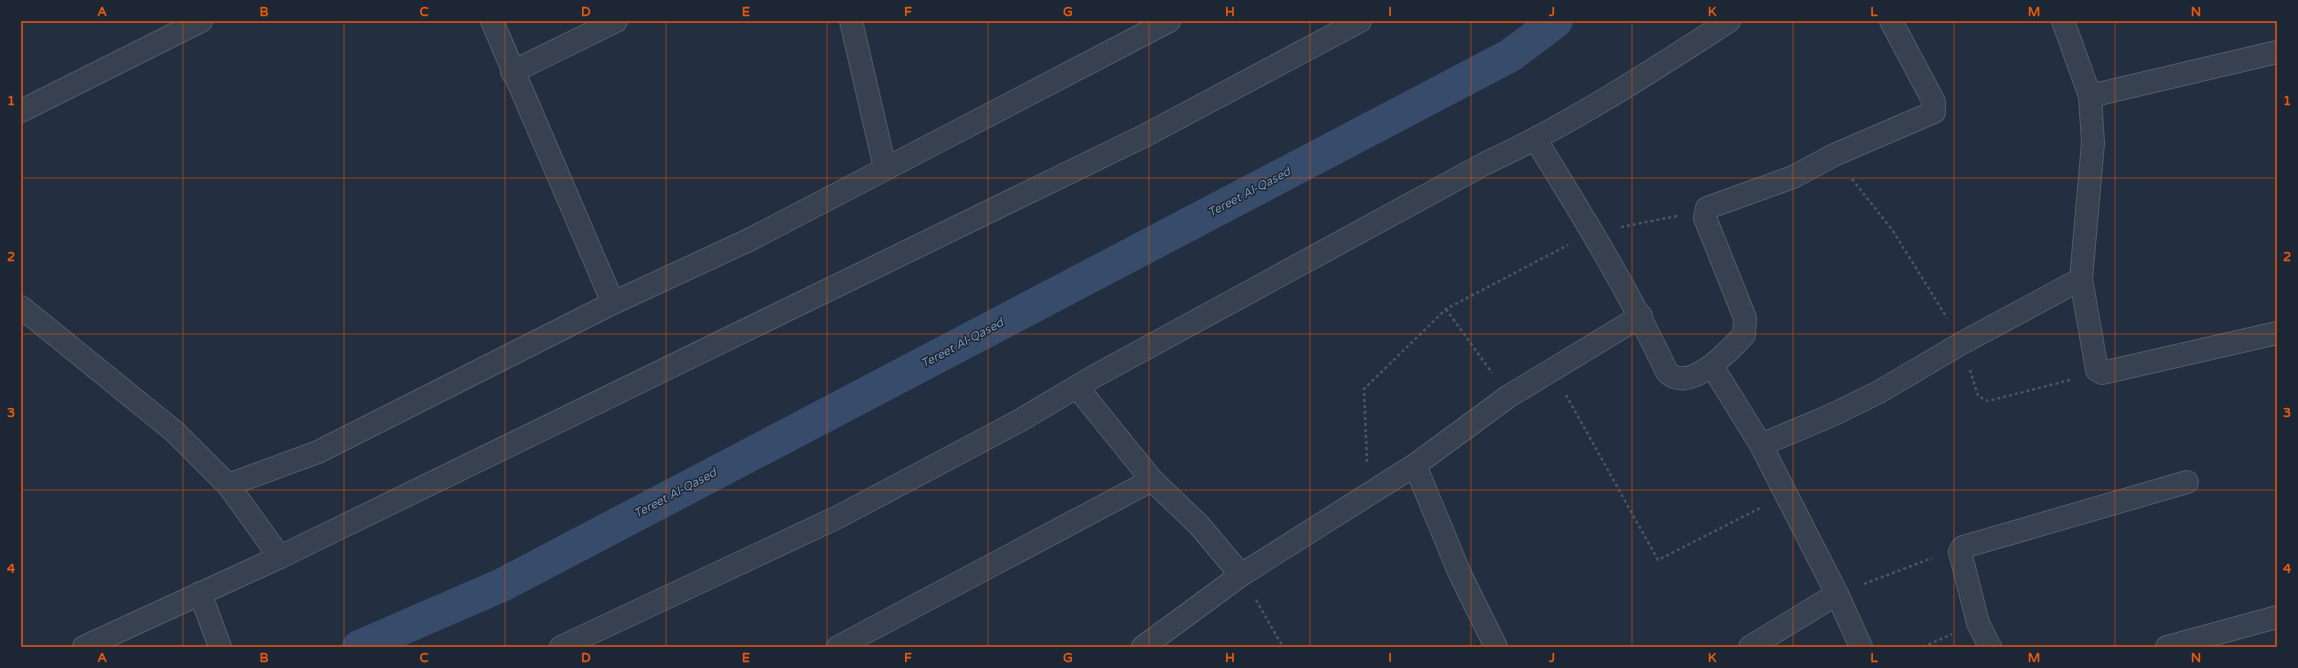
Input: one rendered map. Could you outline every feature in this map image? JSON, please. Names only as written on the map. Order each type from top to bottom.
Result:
[{"type":"street","points":[[21,111],[201,21]]},
{"type":"street","points":[[492,21],[512,72],[613,303]]},
{"type":"street","points":[[512,72],[616,21]]},
{"type":"street","points":[[850,21],[885,168]]},
{"type":"street","points":[[228,485],[318,452],[613,303],[749,240],[1169,21]]},
{"type":"street","points":[[84,647],[280,557],[1146,135],[1360,21]]},
{"type":"street","points":[[561,647],[838,517],[1019,421],[1078,387],[1486,163],[1536,140],[1650,72],[1729,21]]},
{"type":"street","points":[[1536,140],[1594,232],[1641,316],[1667,372],[1672,377],[1684,378],[1712,366],[1744,335],[1745,318],[1705,218],[1705,211],[1793,177],[1834,155],[1934,112],[1934,102],[1891,21]]},
{"type":"street","points":[[2063,21],[2090,96],[2093,143],[2080,279],[2097,370],[2100,373],[2277,333]]},
{"type":"street","points":[[2090,96],[2277,52]]},
{"type":"street","points":[[1761,445],[1832,415],[1879,392],[1962,343],[2080,279]]},
{"type":"street","points":[[21,307],[176,432],[228,485],[280,557]]},
{"type":"street","points":[[1143,647],[1241,575],[1415,465],[1509,396],[1551,369],[1641,316]]},
{"type":"street","points":[[1712,366],[1761,445],[1787,494],[1837,594],[1861,647]]},
{"type":"street","points":[[1078,387],[1152,480],[1199,526],[1241,575]]},
{"type":"street","points":[[1415,465],[1460,574],[1496,647]]},
{"type":"street","points":[[844,646],[1152,480]]},
{"type":"street","points":[[1990,647],[1978,623],[1960,552],[1963,547],[2187,482]]},
{"type":"street","points":[[200,593],[217,639]]},
{"type":"street","points":[[1750,647],[1837,594]]},
{"type":"street","points":[[2168,647],[2277,617]]},
{"type":"path","points":[[1834,155],[1893,231],[1962,343],[1978,396],[1988,401],[2100,373]]},
{"type":"path","points":[[1369,495],[1364,389],[1446,309],[1594,232],[1705,211]]},
{"type":"path","points":[[1446,309],[1509,396]]},
{"type":"path","points":[[1551,369],[1658,560],[1787,494]]},
{"type":"path","points":[[1837,594],[1963,547]]},
{"type":"path","points":[[1241,575],[1283,647]]},
{"type":"waterway","name":"Tereet Al-Qased","points":[[359,647],[502,585],[1511,55],[1556,21]]}]
